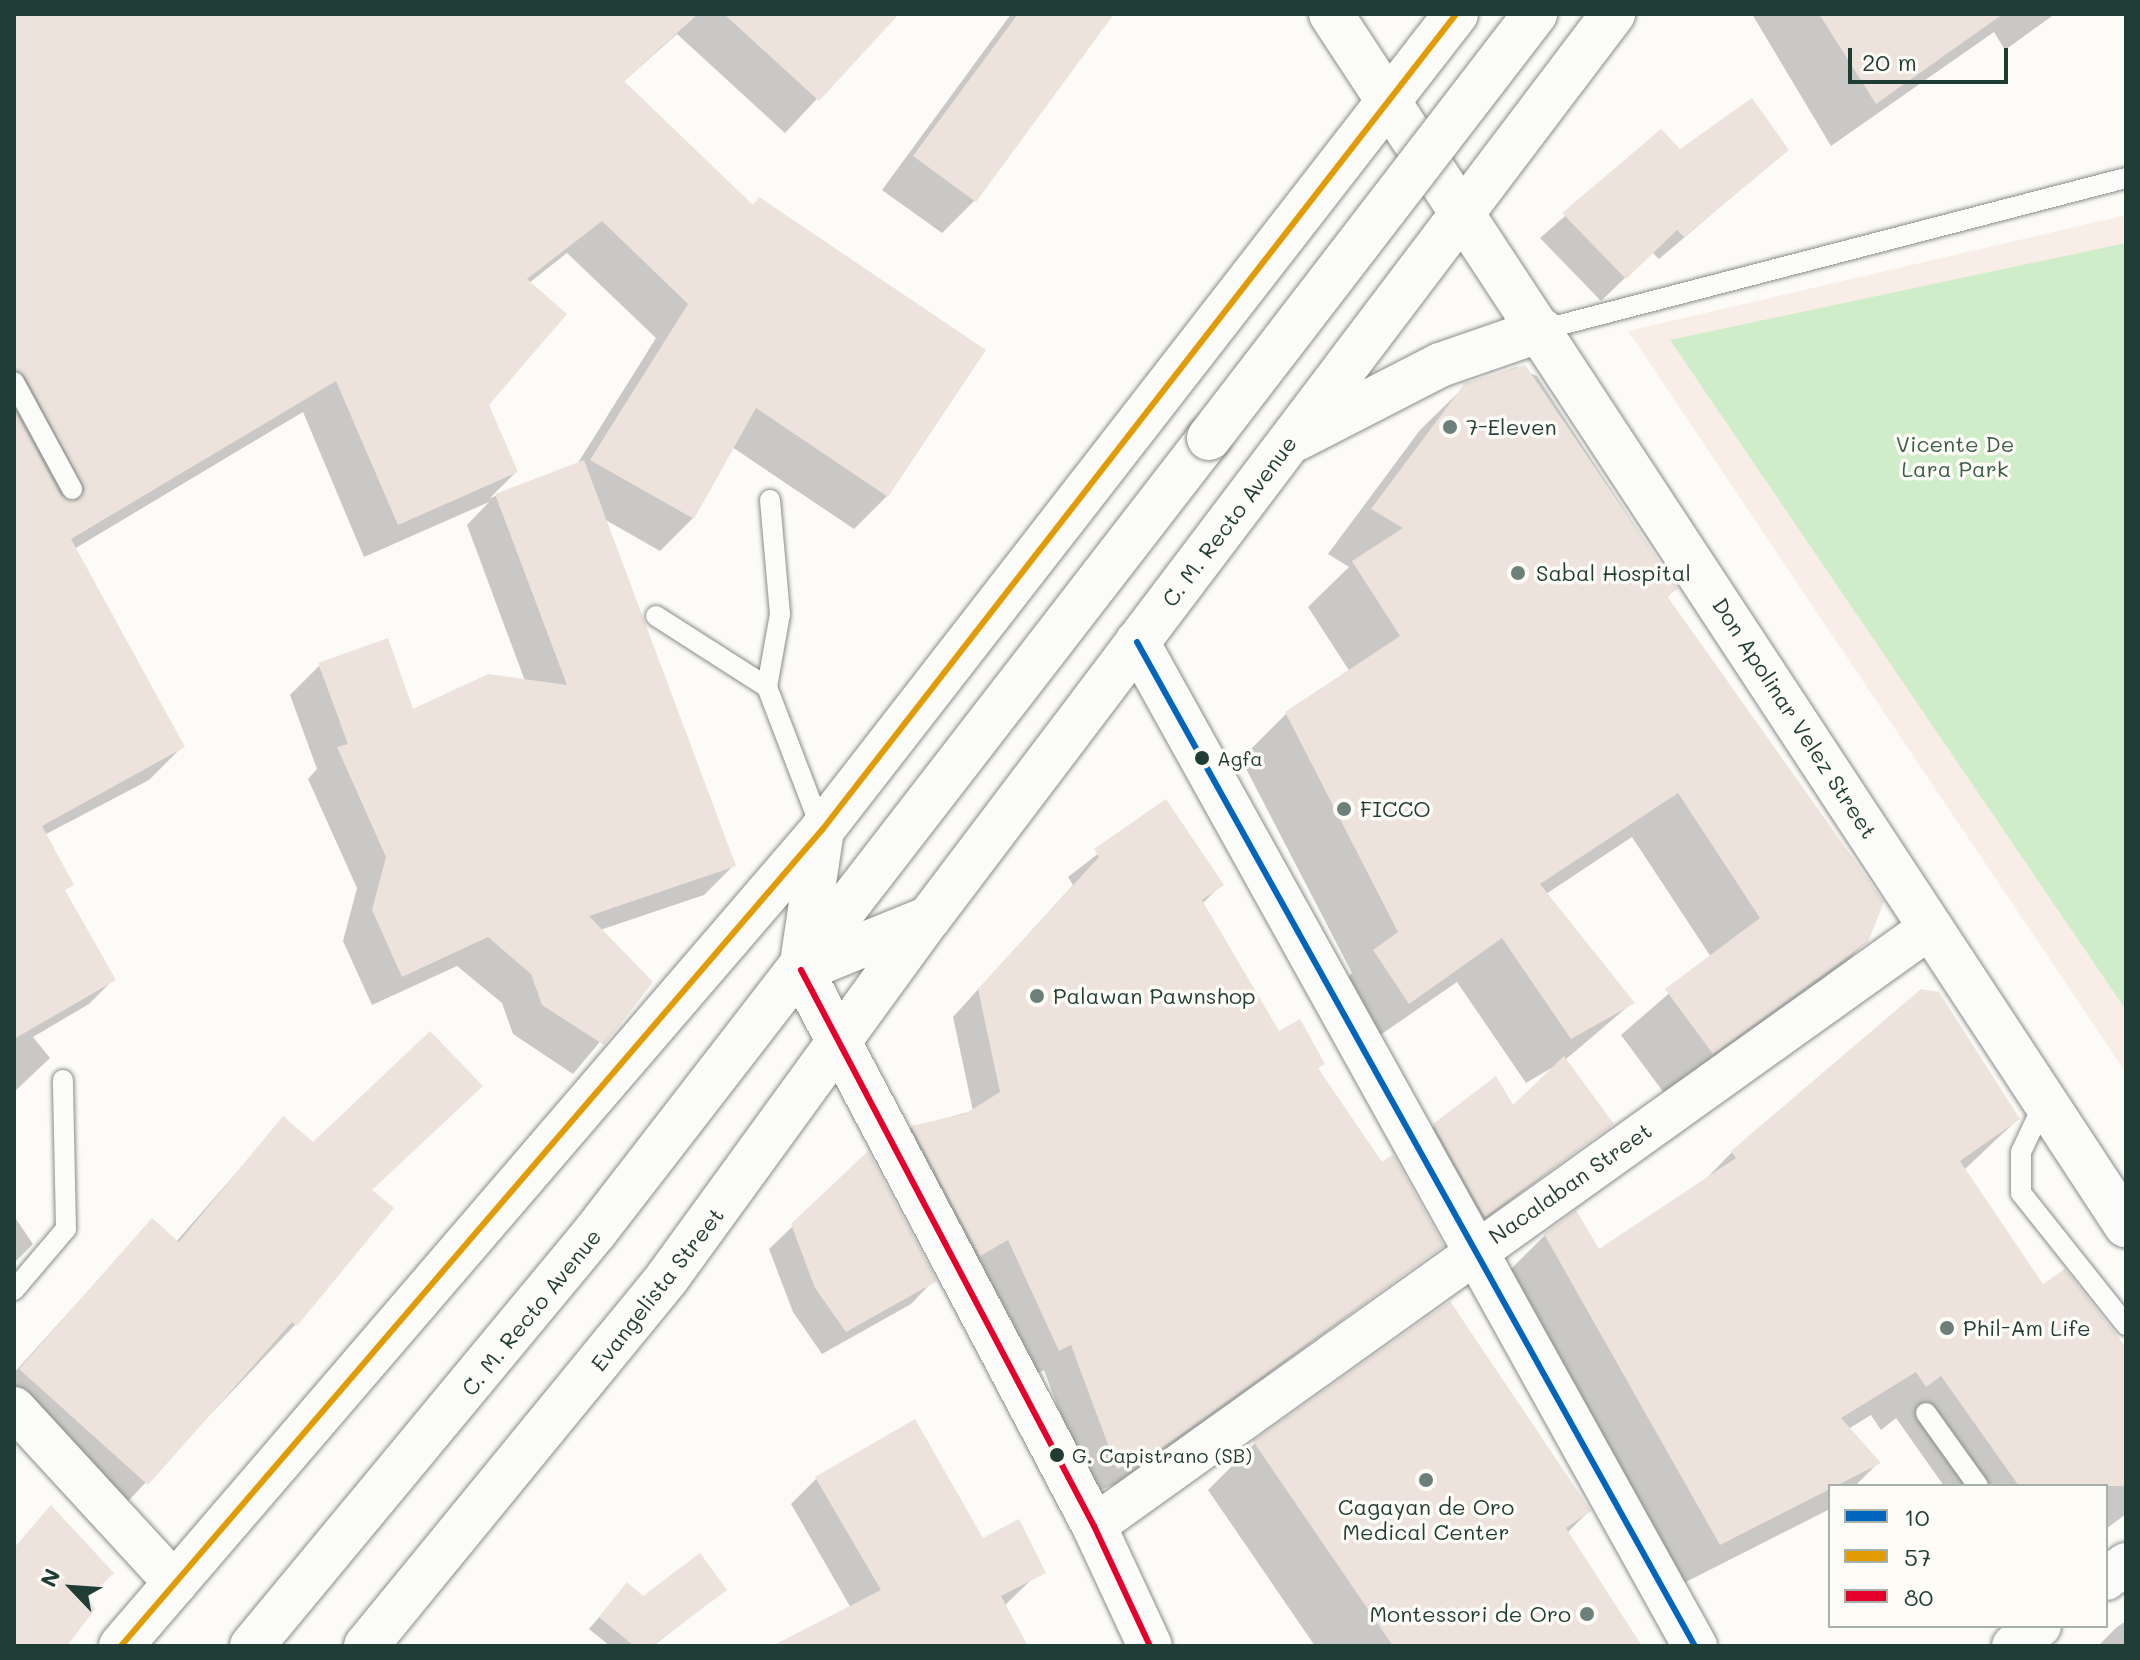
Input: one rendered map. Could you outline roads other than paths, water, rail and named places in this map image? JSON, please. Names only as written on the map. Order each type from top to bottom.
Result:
[{"type":"main road","name":"Don Apolinar Velez Street","points":[[1331,14],[2126,1225]]},
{"type":"main road","name":"C. M. Recto Avenue","points":[[801,970],[822,830],[1456,14]]},
{"type":"main road","name":"C. M. Recto Avenue","points":[[252,1646],[435,1431],[801,970],[1535,14]]},
{"type":"main road","name":"C. M. Recto Avenue","points":[[801,970],[929,918],[1613,14]]},
{"type":"main road","points":[[1287,443],[1440,365],[1541,330]]},
{"type":"main road","points":[[1137,642],[1695,1646]]},
{"type":"main road","points":[[121,1646],[822,830]]},
{"type":"main road","name":"Evangelista Street","points":[[366,1646],[507,1482],[842,1045],[929,918]]},
{"type":"main road","points":[[801,970],[1094,1526],[1150,1646]]},
{"type":"street","name":"Nacalaban Street","points":[[1094,1526],[1931,927]]},
{"type":"street","points":[[14,1408],[176,1584]]},
{"type":"street","points":[[2108,1578],[2126,1564]]},
{"type":"street","points":[[2013,1646],[2037,1628]]},
{"type":"lane","points":[[1541,330],[2126,178]]},
{"type":"lane","points":[[14,382],[72,489]]},
{"type":"lane","points":[[770,500],[780,614],[767,687],[822,830]]},
{"type":"lane","points":[[656,616],[767,687]]},
{"type":"lane","points":[[14,1290],[66,1229],[63,1080]]},
{"type":"lane","points":[[2045,1101],[2021,1152],[2021,1193],[2126,1325]]},
{"type":"lane","points":[[1926,1413],[1977,1484]]},
{"type":"place","name":"7-Eleven","points":[[1450,427]]},
{"type":"place","name":"Sabal Hospital","points":[[1518,573]]},
{"type":"place","name":"Agfa","points":[[1202,758]]},
{"type":"place","name":"FICCO","points":[[1344,809]]},
{"type":"place","name":"Palawan Pawnshop","points":[[1037,996]]},
{"type":"place","name":"Phil-Am Life","points":[[1947,1328]]},
{"type":"place","name":"G. Capistrano (SB)","points":[[1057,1455]]},
{"type":"place","name":"Cagayan de Oro Medical Center","points":[[1426,1480]]},
{"type":"place","name":"Montessori de Oro","points":[[1587,1614]]},
{"type":"park label","name":"Vicente De Lara Park","points":[[1955,456]]}]
